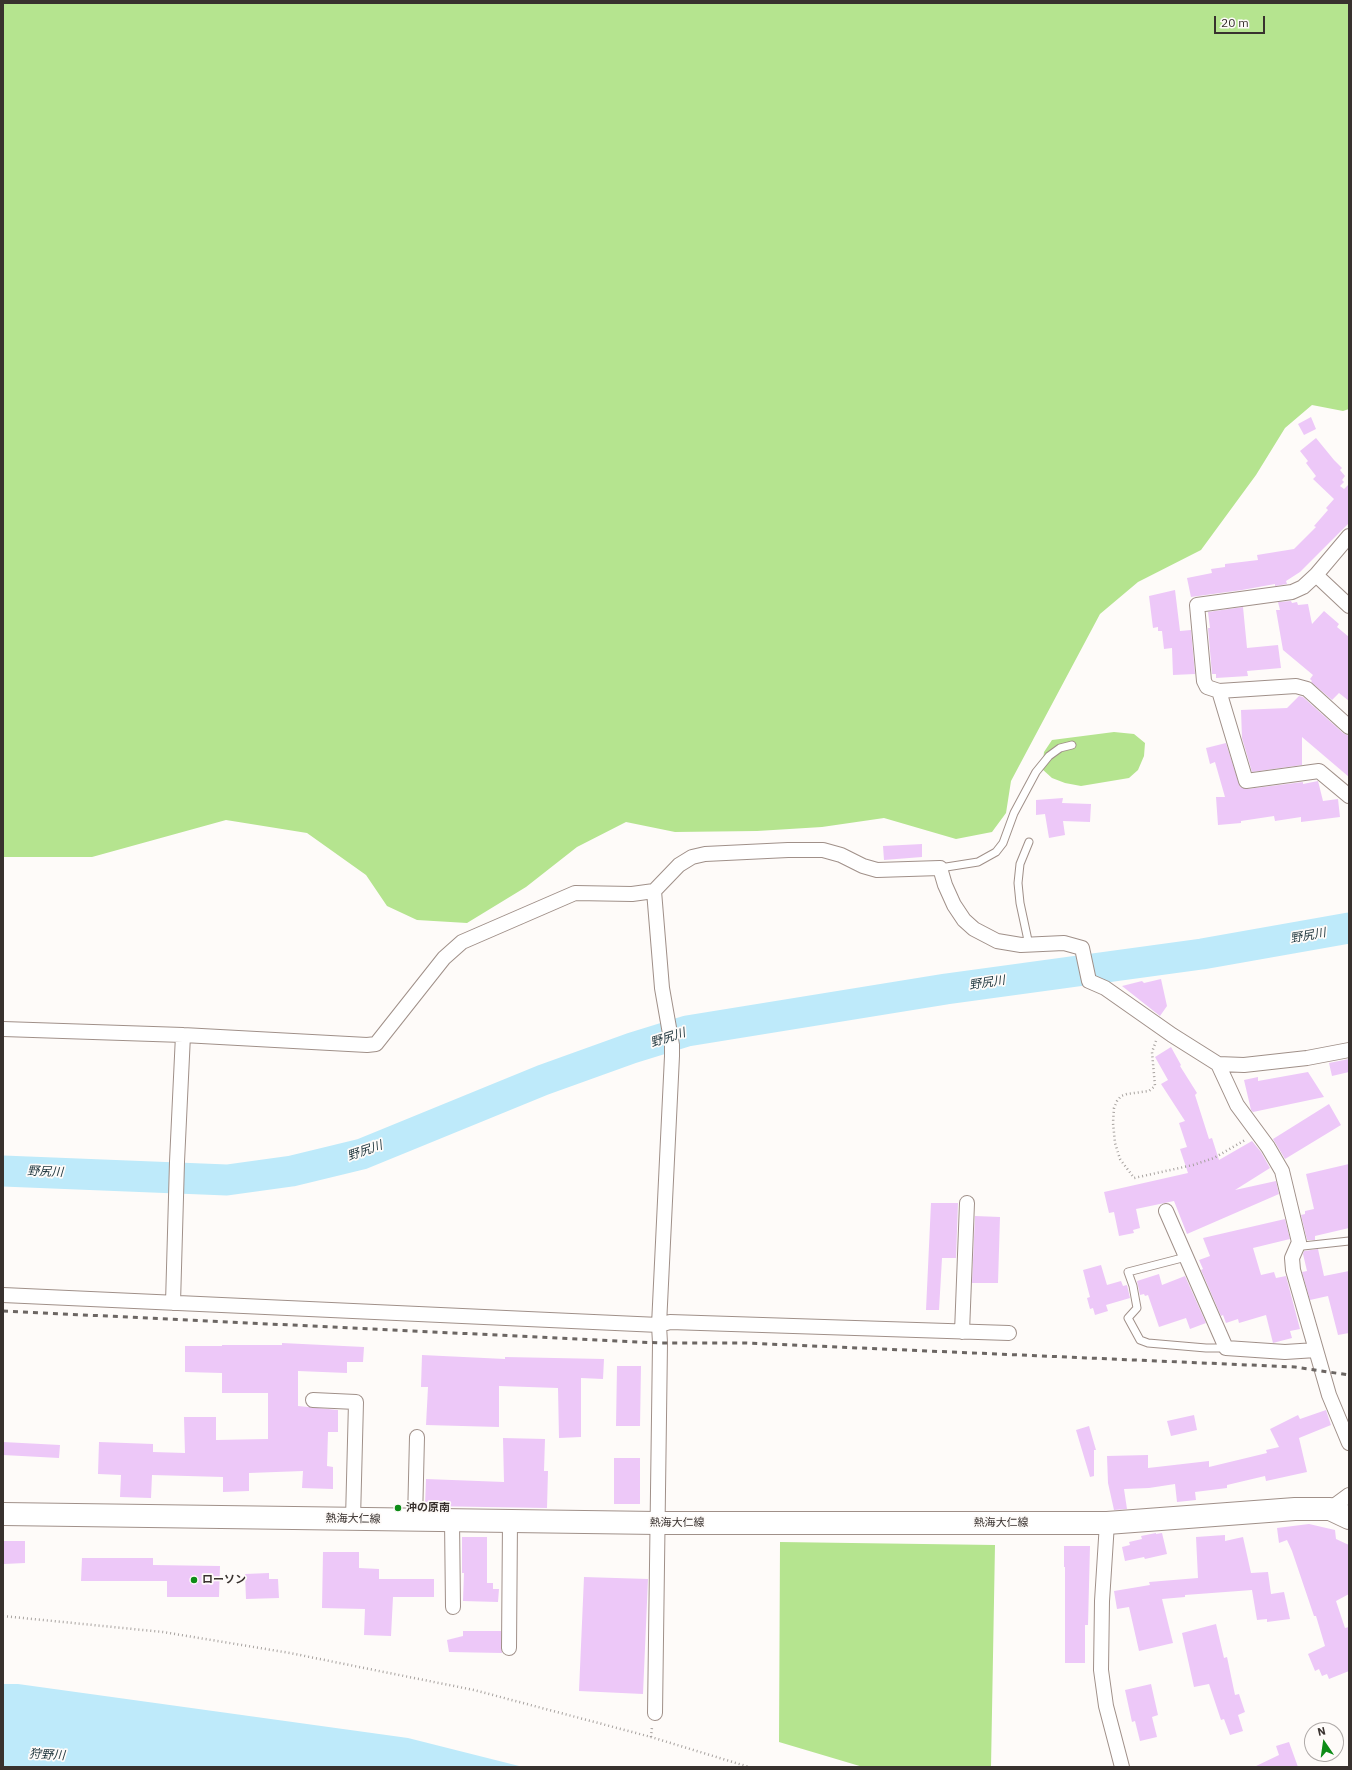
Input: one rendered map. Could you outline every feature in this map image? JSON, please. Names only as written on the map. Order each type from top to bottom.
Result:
[{"type":"main road","name":"熱海大仁線","points":[[3,1514],[657,1523],[1107,1523],[1294,1509],[1340,1514]]},
{"type":"street","points":[[1349,536],[1316,575],[1303,587],[1292,592],[1197,604],[1204,681],[1207,687],[1219,691],[1296,686],[1307,689],[1349,727]]},
{"type":"street","points":[[1316,575],[1349,606]]},
{"type":"street","points":[[1219,691],[1246,781],[1319,771],[1349,796]]},
{"type":"street","points":[[3,1029],[183,1035],[367,1045],[376,1044],[444,958],[462,942],[575,893],[632,894],[654,891],[679,866],[692,857],[705,854],[823,850],[841,855],[863,866],[877,870],[940,868],[945,885],[954,905],[964,920],[974,929],[997,941],[1021,945],[1064,943],[1082,948],[1089,981],[1105,988],[1165,1030],[1218,1064],[1244,1065],[1307,1058],[1349,1050]]},
{"type":"street","points":[[654,891],[661,981],[672,1045],[658,1325],[660,1343],[655,1713]]},
{"type":"street","points":[[173,1303],[177,1162],[183,1035]]},
{"type":"street","points":[[1218,1064],[1237,1105],[1268,1147],[1282,1171],[1297,1232],[1298,1244],[1292,1258],[1293,1270],[1329,1395],[1349,1443]]},
{"type":"street","points":[[962,1332],[967,1204]]},
{"type":"street","points":[[1166,1211],[1226,1348],[1285,1352],[1316,1350]]},
{"type":"street","points":[[3,1295],[658,1325],[670,1322],[1009,1333]]},
{"type":"street","points":[[313,1400],[356,1402],[354,1519]]},
{"type":"street","points":[[414,1520],[417,1437]]},
{"type":"street","points":[[1340,1514],[1349,1495]]},
{"type":"street","points":[[452,1520],[453,1607]]},
{"type":"street","points":[[509,1648],[510,1521]]},
{"type":"street","points":[[1107,1523],[1102,1601],[1101,1670],[1106,1706],[1122,1767]]},
{"type":"lane","points":[[940,868],[978,862],[996,852],[1003,843],[1014,813],[1036,772],[1049,756],[1060,748],[1072,745]]},
{"type":"lane","points":[[1029,842],[1020,864],[1018,882],[1020,903],[1029,945]]},
{"type":"lane","points":[[1298,1244],[1311,1245],[1349,1240]]},
{"type":"lane","points":[[1186,1258],[1128,1272],[1133,1286],[1137,1308],[1128,1318],[1140,1340],[1148,1343],[1206,1348],[1226,1348]]},
{"type":"path","points":[[1165,1030],[1156,1042],[1152,1052],[1155,1086],[1149,1091],[1121,1096],[1114,1108],[1113,1123],[1115,1143],[1120,1159],[1134,1178],[1171,1170],[1214,1158],[1246,1139],[1256,1130]]},
{"type":"path","points":[[3,1616],[163,1632],[290,1653],[379,1670],[481,1692],[650,1737],[749,1767]]},
{"type":"green space","points":[[3,3],[1349,3],[1349,409],[1343,411],[1312,405],[1285,428],[1256,475],[1201,550],[1138,582],[1100,614],[1011,781],[1006,813],[992,832],[956,839],[884,818],[822,827],[757,831],[675,832],[626,822],[577,847],[526,887],[467,923],[417,920],[387,906],[366,875],[307,833],[226,820],[92,857],[3,857]]},
{"type":"green space","points":[[1114,732],[1134,734],[1145,743],[1144,756],[1138,770],[1129,778],[1081,786],[1065,783],[1052,778],[1042,769],[1044,752],[1052,740]]},
{"type":"green space","points":[[780,1542],[995,1545],[991,1767],[863,1767],[779,1742]]},
{"type":"water","name":"狩野川","points":[[3,1684],[18,1684],[408,1738],[523,1767],[3,1767]]},
{"type":"building","points":[[1311,417],[1316,429],[1304,435],[1298,424]]},
{"type":"building","points":[[1316,438],[1342,468],[1340,470],[1345,476],[1342,480],[1344,482],[1340,486],[1344,489],[1349,484],[1349,523],[1300,572],[1286,581],[1287,584],[1275,586],[1275,584],[1191,597],[1187,578],[1212,573],[1211,569],[1225,567],[1225,564],[1258,560],[1257,555],[1294,549],[1316,527],[1314,526],[1328,510],[1326,508],[1334,499],[1313,479],[1316,476],[1306,463],[1308,461],[1300,451]]},
{"type":"building","points":[[1175,590],[1180,631],[1191,630],[1195,674],[1173,675],[1172,648],[1164,649],[1162,631],[1158,631],[1158,627],[1153,628],[1149,596]]},
{"type":"building","points":[[1291,601],[1292,603],[1297,602],[1298,605],[1308,604],[1312,624],[1324,611],[1339,624],[1337,627],[1349,637],[1349,701],[1339,693],[1332,700],[1311,682],[1312,681],[1310,679],[1313,675],[1283,650],[1276,610],[1280,610],[1278,602]]},
{"type":"building","points":[[1243,607],[1247,648],[1278,645],[1281,668],[1247,671],[1248,676],[1216,678],[1216,674],[1212,674],[1208,612]]},
{"type":"building","points":[[1299,696],[1303,697],[1343,733],[1349,736],[1349,777],[1302,737],[1302,765],[1252,772],[1242,738],[1241,710],[1287,708]]},
{"type":"building","points":[[1226,743],[1240,787],[1247,789],[1303,782],[1303,784],[1318,781],[1323,801],[1338,799],[1340,817],[1301,822],[1301,817],[1275,821],[1274,816],[1241,821],[1241,823],[1218,825],[1216,797],[1225,797],[1215,762],[1210,764],[1206,748]]},
{"type":"building","points":[[1063,798],[1062,803],[1091,804],[1090,822],[1063,821],[1065,835],[1049,838],[1045,814],[1036,815],[1036,800]]},
{"type":"building","points":[[922,844],[922,857],[884,860],[883,846]]},
{"type":"building","points":[[1161,979],[1167,1006],[1160,1016],[1122,986],[1142,981],[1144,983]]},
{"type":"building","points":[[1171,1047],[1181,1065],[1180,1066],[1197,1093],[1195,1095],[1209,1139],[1212,1138],[1219,1160],[1252,1141],[1261,1152],[1270,1168],[1235,1190],[1276,1181],[1279,1194],[1187,1234],[1174,1201],[1136,1209],[1140,1228],[1133,1230],[1134,1233],[1119,1236],[1114,1212],[1109,1213],[1104,1192],[1188,1173],[1180,1149],[1187,1147],[1179,1123],[1185,1121],[1161,1084],[1168,1080],[1155,1057]]},
{"type":"building","points":[[1349,1059],[1349,1072],[1332,1076],[1329,1063]]},
{"type":"building","points":[[1308,1072],[1324,1097],[1253,1112],[1251,1110],[1244,1080],[1258,1077],[1258,1081]]},
{"type":"building","points":[[1329,1104],[1341,1125],[1285,1159],[1273,1139]]},
{"type":"building","points":[[1349,1164],[1349,1228],[1315,1236],[1315,1240],[1307,1240],[1301,1215],[1305,1214],[1305,1211],[1314,1209],[1306,1174]]},
{"type":"building","points":[[931,1203],[958,1203],[956,1258],[942,1258],[939,1310],[926,1310]]},
{"type":"building","points":[[975,1216],[1000,1217],[998,1283],[972,1283]]},
{"type":"building","points":[[1285,1219],[1290,1239],[1253,1248],[1261,1275],[1274,1272],[1276,1278],[1286,1276],[1300,1329],[1290,1331],[1292,1338],[1273,1343],[1266,1315],[1239,1323],[1238,1319],[1226,1323],[1223,1315],[1221,1316],[1201,1270],[1203,1269],[1199,1260],[1210,1256],[1203,1238]]},
{"type":"building","points":[[1318,1249],[1324,1276],[1349,1271],[1349,1333],[1338,1335],[1328,1296],[1310,1300],[1302,1272],[1307,1271],[1303,1254],[1304,1251]]},
{"type":"building","points":[[1101,1265],[1107,1285],[1121,1281],[1123,1286],[1127,1285],[1130,1298],[1106,1305],[1108,1311],[1095,1315],[1093,1308],[1090,1309],[1087,1298],[1090,1297],[1083,1270]]},
{"type":"building","points":[[1159,1274],[1162,1285],[1185,1276],[1206,1323],[1190,1329],[1186,1318],[1159,1327],[1148,1295],[1140,1295],[1137,1281]]},
{"type":"building","points":[[282,1343],[364,1347],[363,1362],[347,1362],[347,1373],[298,1371],[298,1406],[338,1410],[338,1432],[328,1432],[327,1466],[333,1467],[333,1489],[302,1488],[303,1471],[249,1473],[249,1491],[223,1492],[223,1477],[152,1475],[151,1498],[120,1497],[121,1475],[98,1474],[99,1442],[153,1444],[153,1452],[185,1453],[184,1417],[216,1417],[216,1440],[268,1439],[268,1393],[222,1393],[222,1373],[185,1372],[185,1346],[282,1345]]},
{"type":"building","points":[[422,1355],[505,1359],[505,1357],[604,1359],[603,1379],[581,1378],[581,1437],[559,1438],[558,1388],[499,1386],[499,1427],[426,1425],[428,1387],[421,1387]]},
{"type":"building","points":[[617,1366],[641,1366],[640,1426],[616,1426]]},
{"type":"building","points":[[1326,1410],[1331,1425],[1299,1438],[1307,1472],[1266,1481],[1265,1476],[1227,1485],[1227,1488],[1195,1492],[1196,1500],[1177,1502],[1175,1484],[1149,1488],[1124,1489],[1127,1509],[1114,1510],[1108,1483],[1107,1456],[1148,1455],[1148,1468],[1209,1461],[1209,1467],[1267,1453],[1266,1450],[1279,1447],[1270,1429],[1298,1415],[1300,1419]]},
{"type":"building","points":[[1194,1415],[1197,1430],[1171,1436],[1167,1421]]},
{"type":"building","points":[[1089,1426],[1096,1450],[1094,1450],[1094,1476],[1090,1477],[1076,1430]]},
{"type":"building","points":[[503,1438],[545,1439],[544,1471],[548,1471],[547,1508],[425,1506],[426,1479],[504,1482]]},
{"type":"building","points":[[3,1442],[60,1445],[59,1458],[3,1455]]},
{"type":"building","points":[[614,1458],[640,1458],[640,1504],[614,1504]]},
{"type":"building","points":[[1309,1524],[1335,1530],[1336,1539],[1349,1545],[1349,1594],[1336,1601],[1345,1628],[1349,1627],[1349,1671],[1329,1679],[1327,1674],[1322,1676],[1319,1669],[1315,1671],[1308,1654],[1325,1646],[1316,1616],[1314,1616],[1292,1551],[1287,1540],[1279,1543],[1277,1528]]},
{"type":"building","points":[[1162,1533],[1167,1554],[1145,1559],[1144,1557],[1125,1561],[1122,1547],[1130,1545],[1129,1542],[1142,1539],[1141,1536]]},
{"type":"building","points":[[1225,1535],[1225,1541],[1243,1537],[1251,1573],[1268,1572],[1271,1594],[1284,1592],[1290,1619],[1267,1622],[1267,1619],[1257,1620],[1252,1590],[1185,1595],[1185,1597],[1162,1599],[1173,1643],[1139,1651],[1129,1607],[1117,1609],[1114,1591],[1150,1585],[1149,1582],[1198,1578],[1196,1537]]},
{"type":"building","points":[[462,1537],[487,1537],[487,1583],[493,1583],[493,1589],[499,1589],[498,1602],[463,1601],[464,1573],[462,1573]]},
{"type":"building","points":[[4,1541],[25,1541],[25,1563],[4,1564]]},
{"type":"building","points":[[1064,1546],[1090,1546],[1088,1625],[1085,1625],[1085,1663],[1065,1663]]},
{"type":"building","points":[[323,1552],[359,1552],[359,1568],[379,1569],[379,1579],[434,1579],[434,1597],[393,1597],[391,1636],[364,1635],[365,1609],[322,1608]]},
{"type":"building","points":[[82,1558],[153,1558],[153,1565],[220,1566],[219,1597],[167,1597],[167,1581],[81,1581]]},
{"type":"building","points":[[269,1573],[269,1579],[278,1579],[279,1598],[246,1599],[245,1574]]},
{"type":"building","points":[[584,1577],[648,1579],[643,1694],[579,1691]]},
{"type":"building","points":[[1216,1624],[1224,1658],[1227,1657],[1235,1695],[1239,1694],[1245,1712],[1238,1715],[1243,1731],[1230,1735],[1224,1719],[1221,1720],[1209,1684],[1194,1687],[1182,1633]]},
{"type":"building","points":[[463,1631],[501,1631],[502,1653],[449,1652],[447,1640],[463,1636]]},
{"type":"building","points":[[1151,1684],[1158,1715],[1152,1717],[1157,1737],[1140,1741],[1135,1721],[1132,1722],[1125,1690]]},
{"type":"building","points":[[1289,1742],[1298,1767],[1254,1767],[1279,1755],[1276,1746]]},
{"type":"waterway","name":"野尻川","points":[[3,1171],[227,1180],[292,1171],[362,1154],[543,1080],[632,1048],[687,1031],[946,989],[1202,954],[1349,928]]},
{"type":"railway","points":[[3,1311],[660,1343],[745,1343],[1295,1367],[1349,1375]]},
{"type":"place","name":"沖の原南","points":[[398,1508]]},
{"type":"place","name":"ローソン","points":[[194,1580]]}]
